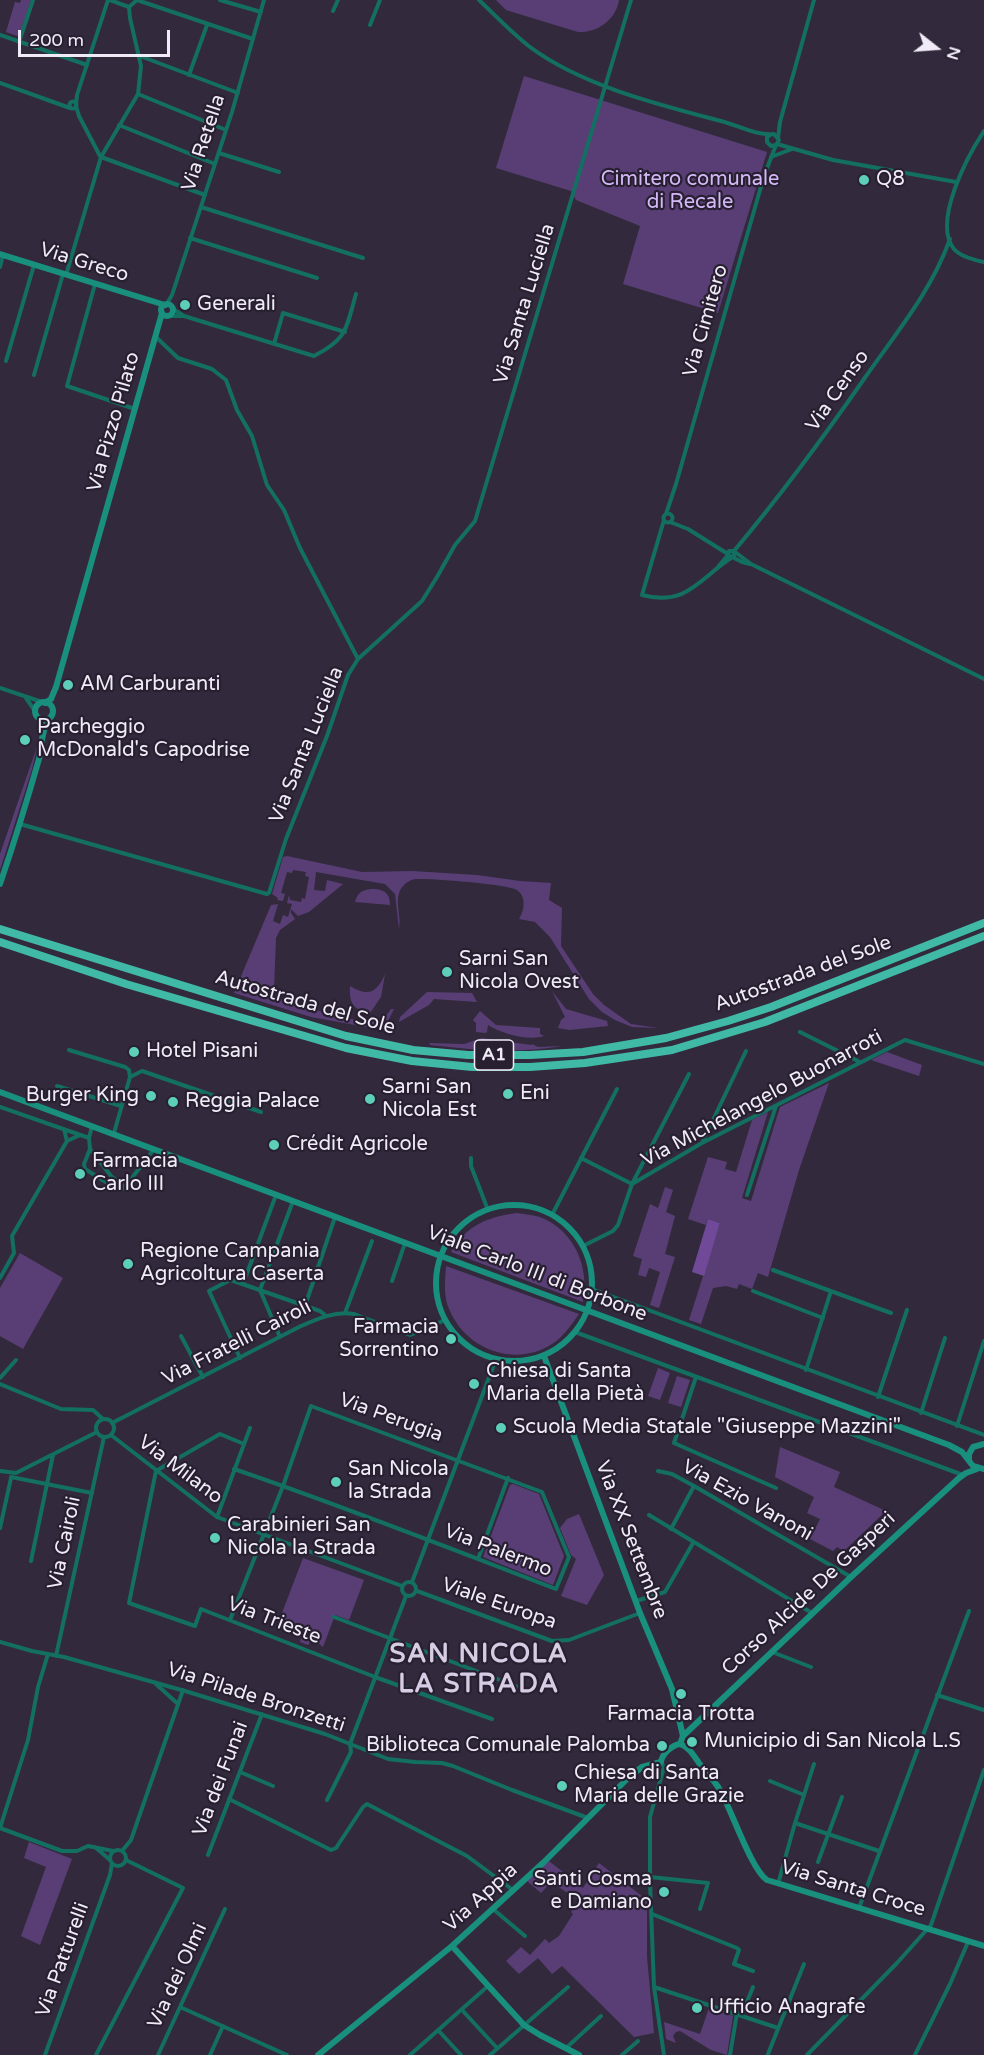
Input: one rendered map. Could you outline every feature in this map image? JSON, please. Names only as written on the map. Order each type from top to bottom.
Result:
[{"type":"highway","name":"Autostrada del Sole","points":[[0,929],[346,1036],[413,1050],[468,1055],[530,1056],[584,1052],[666,1038],[728,1021],[771,1007],[984,923]]},
{"type":"highway","name":"Autostrada del Sole","points":[[0,942],[126,984],[346,1048],[411,1061],[472,1067],[531,1067],[585,1063],[672,1050],[765,1022],[984,936]]},
{"type":"street","points":[[19,42],[33,0]]},
{"type":"street","points":[[72,105],[109,0],[129,7]]},
{"type":"street","points":[[129,7],[137,0],[253,39]]},
{"type":"street","points":[[220,0],[261,12]]},
{"type":"street","name":"Via Retella","points":[[166,309],[219,153],[264,0]]},
{"type":"street","points":[[333,11],[338,0]]},
{"type":"street","points":[[370,25],[380,0]]},
{"type":"street","points":[[479,0],[513,34],[531,48],[604,86],[655,103],[737,124],[757,133],[768,143],[777,142],[833,160],[956,182]]},
{"type":"street","name":"Via Santa Luciella","points":[[20,824],[267,894],[270,891],[286,839],[327,736],[348,675],[358,659],[422,601],[438,578],[454,545],[476,521],[631,0]]},
{"type":"street","points":[[768,143],[767,139],[780,122],[814,0]]},
{"type":"street","points":[[33,375],[101,157],[138,94],[141,79],[139,56],[129,7]]},
{"type":"street","points":[[189,75],[207,25]]},
{"type":"street","points":[[0,36],[87,65]]},
{"type":"street","points":[[139,56],[238,93]]},
{"type":"street","points":[[0,83],[72,105]]},
{"type":"street","points":[[138,94],[226,130]]},
{"type":"street","points":[[72,105],[101,157],[205,195]]},
{"type":"street","name":"Via Cimitero","points":[[670,514],[733,281],[770,157],[777,142],[780,122]]},
{"type":"street","points":[[119,125],[215,164]]},
{"type":"street","points":[[984,131],[956,182],[947,228],[953,247],[960,254],[984,262]]},
{"type":"street","points":[[757,133],[774,134],[777,142]]},
{"type":"street","name":"Via Cimitero","points":[[768,143],[770,157]]},
{"type":"street","points":[[770,157],[794,148]]},
{"type":"street","points":[[219,153],[279,172]]},
{"type":"street","points":[[201,207],[363,258]]},
{"type":"street","points":[[190,238],[317,278]]},
{"type":"street","name":"Via Censo","points":[[668,521],[660,537],[642,595],[655,599],[672,598],[690,590],[718,568],[731,554],[813,453],[905,323],[925,293],[950,239]]},
{"type":"street","points":[[0,267],[2,255]]},
{"type":"street","name":"Via Greco","points":[[2,255],[166,309]]},
{"type":"street","points":[[6,361],[34,265]]},
{"type":"street","points":[[95,284],[66,386],[135,409]]},
{"type":"street","points":[[156,337],[166,309],[314,356],[332,348],[345,332],[356,294]]},
{"type":"street","points":[[274,344],[283,314],[345,332]]},
{"type":"street","name":"Via Pizzo Pilato","points":[[56,687],[156,337],[178,358],[212,369],[226,380],[237,410],[252,436],[267,485],[284,510],[300,548],[358,659]]},
{"type":"street","points":[[670,514],[688,529]]},
{"type":"street","points":[[668,521],[670,514]]},
{"type":"street","points":[[668,521],[670,514]]},
{"type":"street","points":[[668,521],[984,679]]},
{"type":"street","points":[[35,711],[37,705],[51,699],[56,687]]},
{"type":"street","points":[[0,884],[39,757],[45,725],[52,714],[56,687]]},
{"type":"street","points":[[0,688],[52,708]]},
{"type":"street","points":[[23,696],[35,711],[43,737]]},
{"type":"street","points":[[38,718],[49,719]]},
{"type":"street","points":[[800,1032],[861,1063]]},
{"type":"street","name":"Via Michelangelo Buonarroti","points":[[632,1184],[702,1143],[905,1040],[984,1065]]},
{"type":"street","points":[[69,1050],[129,1070],[130,1077],[114,1133]]},
{"type":"street","points":[[702,1143],[746,1051]]},
{"type":"street","points":[[130,1077],[136,1073],[147,1073],[261,1112]]},
{"type":"street","points":[[583,1246],[613,1231],[618,1225],[632,1184],[689,1074]]},
{"type":"street","points":[[57,1086],[121,1107]]},
{"type":"street","points":[[552,1215],[617,1089]]},
{"type":"street","name":"Viale Carlo III di Borbone","points":[[1,1092],[949,1445],[962,1452],[972,1465],[981,1469]]},
{"type":"street","points":[[747,1195],[776,1106]]},
{"type":"street","points":[[0,1107],[89,1138]]},
{"type":"street","points":[[93,1125],[89,1138],[90,1149],[84,1164],[85,1169],[117,1189],[125,1187],[154,1148]]},
{"type":"street","points":[[64,1129],[67,1141]]},
{"type":"street","points":[[0,1278],[14,1253],[12,1236],[67,1141],[80,1135]]},
{"type":"street","points":[[90,1149],[111,1176],[125,1187]]},
{"type":"street","points":[[471,1158],[471,1166],[488,1210]]},
{"type":"street","points":[[581,1158],[632,1184]]},
{"type":"street","points":[[243,1284],[276,1194]]},
{"type":"street","points":[[280,1337],[260,1290],[293,1201]]},
{"type":"street","points":[[520,1205],[552,1215],[570,1228],[583,1246],[589,1260],[592,1289],[587,1310],[575,1332],[566,1342],[544,1356],[511,1362],[483,1355],[466,1345],[445,1320],[436,1288],[441,1256],[455,1233],[476,1215],[488,1210],[520,1205]]},
{"type":"street","points":[[305,1306],[335,1216]]},
{"type":"street","points":[[345,1313],[372,1241]]},
{"type":"street","points":[[392,1281],[405,1242]]},
{"type":"street","points":[[772,1270],[891,1313]]},
{"type":"street","points":[[225,1278],[326,1315]]},
{"type":"street","points":[[230,1280],[209,1291],[240,1358]]},
{"type":"street","points":[[592,1289],[984,1435]]},
{"type":"street","points":[[806,1370],[831,1291]]},
{"type":"street","points":[[753,1292],[823,1318]]},
{"type":"street","points":[[878,1397],[907,1310]]},
{"type":"street","name":"Via Fratelli Cairoli","points":[[112,1423],[326,1315],[354,1314],[410,1335],[445,1320]]},
{"type":"street","points":[[575,1332],[961,1476]]},
{"type":"street","points":[[181,1336],[203,1377]]},
{"type":"street","points":[[921,1413],[945,1338]]},
{"type":"street","points":[[957,1426],[984,1341]]},
{"type":"street","name":"Via XX Settembre","points":[[544,1356],[640,1613],[672,1689],[683,1736]]},
{"type":"street","points":[[412,1582],[496,1359]]},
{"type":"street","points":[[0,1378],[16,1360]]},
{"type":"street","points":[[696,1377],[674,1443],[776,1488]]},
{"type":"street","points":[[0,1384],[61,1409],[93,1410],[103,1419],[108,1419],[114,1429],[111,1435],[104,1437],[97,1432]]},
{"type":"street","name":"Via Perugia","points":[[283,1486],[311,1406],[459,1459],[543,1492],[569,1557],[556,1589]]},
{"type":"street","points":[[97,1432],[98,1423],[103,1419]]},
{"type":"street","points":[[217,1517],[250,1428]]},
{"type":"street","points":[[0,1528],[12,1476],[97,1432]]},
{"type":"street","points":[[156,1471],[220,1434],[244,1444]]},
{"type":"street","name":"Via Milano","points":[[111,1435],[217,1517],[402,1586]]},
{"type":"street","name":"Via Cairoli","points":[[56,1656],[104,1437]]},
{"type":"street","name":"Viale Carlo III di Borbone","points":[[949,1445],[973,1447],[984,1444]]},
{"type":"street","points":[[969,1460],[973,1447]]},
{"type":"street","points":[[31,1561],[53,1455]]},
{"type":"street","name":"Corso Alcide De Gasperi","points":[[683,1736],[812,1612],[961,1476],[969,1460]]},
{"type":"street","name":"Via Palermo","points":[[234,1469],[556,1589]]},
{"type":"street","name":"Corso Alcide De Gasperi","points":[[961,1476],[981,1469]]},
{"type":"street","points":[[0,1471],[46,1485],[92,1493]]},
{"type":"street","name":"Via Trieste","points":[[156,1471],[129,1603],[195,1626],[201,1609],[375,1677],[492,1719]]},
{"type":"street","name":"Via Ezio Vanoni","points":[[658,1471],[672,1474],[694,1486],[851,1577]]},
{"type":"street","points":[[478,1559],[508,1478]]},
{"type":"street","points":[[230,1620],[283,1486]]},
{"type":"street","points":[[671,1529],[694,1486]]},
{"type":"street","points":[[649,1515],[812,1612]]},
{"type":"street","points":[[636,1601],[665,1592],[693,1543]]},
{"type":"street","points":[[406,1596],[402,1586],[412,1582]]},
{"type":"street","points":[[406,1596],[412,1596],[417,1591],[412,1582]]},
{"type":"street","name":"Viale Europa","points":[[417,1591],[552,1641],[569,1640],[640,1613]]},
{"type":"street","points":[[327,1800],[351,1752],[350,1744],[406,1596]]},
{"type":"street","points":[[859,1908],[969,1611]]},
{"type":"street","points":[[334,1617],[521,1688]]},
{"type":"street","name":"Via Pilade Bronzetti","points":[[0,1642],[183,1690],[262,1714],[388,1759],[442,1763],[453,1766],[589,1818]]},
{"type":"street","points":[[771,1652],[811,1667]]},
{"type":"street","points":[[48,1654],[38,1687],[28,1740],[2,1814],[0,1828],[62,1851],[77,1851],[88,1846],[122,1851]]},
{"type":"street","points":[[153,1682],[178,1704]]},
{"type":"street","points":[[95,1847],[117,1866],[123,1864],[126,1859],[130,1840],[183,1690]]},
{"type":"street","points":[[937,1695],[984,1710]]},
{"type":"street","name":"Via dei Funai","points":[[208,1855],[262,1714]]},
{"type":"street","points":[[664,2055],[654,1987],[650,1817],[664,1755],[673,1746],[680,1744],[683,1736]]},
{"type":"street","name":"Via Santa Croce","points":[[680,1744],[687,1748],[718,1787],[735,1819],[755,1867],[762,1876],[778,1885],[984,1946]]},
{"type":"street","points":[[778,1885],[814,1764]]},
{"type":"street","name":"Via Appia","points":[[318,2055],[493,1910],[629,1777],[642,1767],[663,1765]]},
{"type":"street","points":[[807,2055],[931,1925],[984,1770]]},
{"type":"street","points":[[240,1772],[273,1786]]},
{"type":"street","points":[[770,1781],[804,1795]]},
{"type":"street","points":[[818,1862],[842,1797]]},
{"type":"street","points":[[229,1799],[331,1850],[336,1848],[367,1804],[467,1856],[514,1891]]},
{"type":"street","points":[[795,1823],[879,1851]]},
{"type":"street","points":[[122,1851],[130,1840]]},
{"type":"street","points":[[111,1862],[110,1856],[113,1851]]},
{"type":"street","points":[[96,2055],[183,1888],[126,1859],[122,1851]]},
{"type":"street","name":"Via Patturelli","points":[[45,2055],[110,1875],[111,1862]]},
{"type":"street","name":"Via Patturelli","points":[[110,1875],[117,1866]]},
{"type":"street","points":[[650,1877],[708,1884],[700,1909]]},
{"type":"street","name":"Via dei Olmi","points":[[158,2055],[225,1909]]},
{"type":"street","points":[[493,1910],[525,1936]]},
{"type":"street","points":[[651,1914],[737,1948],[739,1950],[734,1964],[753,1971]]},
{"type":"street","points":[[915,2055],[950,1984],[968,1941]]},
{"type":"street","points":[[452,1946],[524,2025],[579,2055]]},
{"type":"street","points":[[768,2054],[804,1964]]},
{"type":"street","points":[[410,2055],[489,1985]]},
{"type":"street","points":[[491,2054],[568,1987]]},
{"type":"street","points":[[654,1987],[778,2028]]},
{"type":"street","points":[[730,2055],[739,2014],[753,1987]]},
{"type":"street","points":[[180,2007],[287,2055]]},
{"type":"street","points":[[462,2010],[497,2048]]},
{"type":"street","points":[[566,2048],[602,2016]]},
{"type":"street","points":[[210,2055],[223,2026]]},
{"type":"street","points":[[438,2030],[461,2055]]},
{"type":"street","points":[[622,2055],[638,2041]]},
{"type":"street","points":[[491,2054],[501,2055]]},
{"type":"green space","points":[[21,0],[31,0],[20,34],[17,36],[6,32],[15,2],[20,3]]},
{"type":"green space","points":[[496,0],[619,0],[614,14],[605,24],[599,28],[578,32],[506,10]]},
{"type":"green space","name":"Cimitero comunale di Recale","points":[[524,76],[767,152],[718,313],[623,284],[640,226],[576,200],[571,191],[496,168]]},
{"type":"green space","points":[[38,744],[32,769],[0,870],[0,854]]},
{"type":"green space","points":[[283,857],[362,872],[412,871],[551,883],[549,900],[562,908],[561,946],[593,994],[604,1005],[631,1024],[658,1028],[632,1027],[602,1012],[589,999],[550,937],[535,922],[519,919],[524,904],[517,890],[451,880],[414,879],[404,885],[400,890],[398,901],[399,929],[395,894],[385,884],[316,872],[314,890],[325,891],[327,880],[343,884],[309,912],[298,916],[291,909],[295,919],[280,930],[276,938],[274,991],[276,996],[318,1011],[359,1020],[381,1019],[391,1009],[394,1009],[388,1021],[377,1029],[311,1017],[234,993],[271,905],[278,904],[273,921],[280,924],[283,915],[288,917],[292,904],[287,903],[289,895],[290,900],[301,902],[302,898],[305,899],[309,877],[305,876],[306,872],[293,870],[292,873],[287,872],[281,893],[285,894],[283,901],[277,900],[278,898],[272,894]]},
{"type":"green space","points":[[375,889],[386,893],[390,905],[355,902],[362,891]]},
{"type":"green space","points":[[385,974],[381,997],[370,1013],[356,1008],[351,1001],[350,986],[362,991],[371,991],[379,985]]},
{"type":"green space","points":[[552,991],[566,1009],[607,1021],[608,1026],[569,1030],[558,1028],[565,1017]]},
{"type":"green space","points":[[427,992],[472,993],[477,1002],[434,999],[429,1005],[399,1022],[400,1017]]},
{"type":"green space","points":[[480,1011],[496,1025],[540,1028],[540,1034],[544,1036],[531,1038],[516,1036],[488,1025],[486,1033],[476,1032],[476,1023],[473,1020]]},
{"type":"green space","points":[[482,1038],[532,1044],[538,1047],[562,1046],[529,1050],[496,1050],[430,1045],[429,1043],[464,1044]]},
{"type":"green space","points":[[887,1052],[922,1065],[919,1076],[871,1060]]},
{"type":"green space","points":[[829,1083],[799,1170],[768,1277],[758,1273],[752,1289],[739,1284],[737,1289],[726,1286],[713,1288],[701,1324],[689,1320],[720,1223],[708,1219],[706,1225],[688,1219],[708,1157],[727,1162],[725,1169],[736,1172],[752,1120],[768,1112],[742,1198],[751,1201],[780,1107]]},
{"type":"green space","points":[[665,1187],[673,1190],[666,1212],[675,1216],[665,1254],[675,1257],[659,1308],[650,1305],[660,1272],[649,1268],[646,1277],[638,1275],[642,1259],[633,1256],[650,1204],[658,1208]]},
{"type":"green space","points":[[517,1213],[540,1217],[552,1223],[570,1240],[577,1251],[584,1276],[583,1302],[451,1252],[464,1235],[479,1224],[496,1217]]},
{"type":"green space","points":[[20,1253],[63,1278],[23,1349],[0,1336],[0,1288]]},
{"type":"green space","points":[[446,1266],[579,1314],[561,1337],[547,1347],[519,1355],[491,1350],[478,1344],[467,1335],[457,1324],[450,1311],[445,1295]]},
{"type":"green space","points":[[658,1368],[670,1373],[660,1400],[648,1396]]},
{"type":"green space","points":[[677,1376],[690,1380],[681,1407],[668,1403]]},
{"type":"green space","points":[[780,1447],[840,1472],[834,1487],[886,1511],[844,1551],[837,1547],[833,1551],[810,1539],[820,1519],[807,1513],[814,1497],[775,1477]]},
{"type":"green space","points":[[513,1484],[539,1494],[564,1556],[553,1585],[483,1557],[510,1485]]},
{"type":"green space","points":[[579,1514],[604,1575],[587,1605],[561,1596],[576,1559],[571,1555],[560,1528],[567,1519]]},
{"type":"green space","points":[[303,1558],[364,1580],[349,1620],[335,1615],[323,1647],[313,1639],[308,1645],[300,1642],[302,1635],[277,1626]]},
{"type":"green space","points":[[29,1842],[72,1859],[40,1945],[21,1936],[46,1867],[24,1858]]},
{"type":"green space","points":[[549,1861],[583,1888],[599,1863],[647,1900],[647,1957],[654,2033],[634,2037],[562,1966],[552,1974],[538,1958],[519,1974],[506,1961],[521,1947],[530,1955],[545,1939],[549,1943],[559,1936],[573,1914],[571,1912],[578,1900],[551,1882],[541,1893],[527,1881]]},
{"type":"green space","points":[[709,2008],[733,2016],[727,2055],[711,2050],[680,2031],[673,2036],[676,2043],[666,2039],[664,2022],[700,2034]]},
{"type":"shaded area","points":[[708,1219],[720,1223],[704,1276],[692,1272]]},
{"type":"place","name":"Q8","points":[[864,180]]},
{"type":"place","name":"Generali","points":[[185,305]]},
{"type":"place","name":"AM Carburanti","points":[[68,685]]},
{"type":"place","name":"Parcheggio McDonald's Capodrise","points":[[25,740]]},
{"type":"place","name":"Sarni San Nicola Ovest","points":[[447,972]]},
{"type":"place","name":"Hotel Pisani","points":[[134,1052]]},
{"type":"place","name":"Eni","points":[[508,1094]]},
{"type":"place","name":"Burger King","points":[[151,1096]]},
{"type":"place","name":"Sarni San Nicola Est","points":[[370,1099]]},
{"type":"place","name":"Reggia Palace","points":[[173,1102]]},
{"type":"place","name":"Crédit Agricole","points":[[274,1145]]},
{"type":"place","name":"Farmacia Carlo III","points":[[80,1174]]},
{"type":"place","name":"Regione Campania Agricoltura Caserta","points":[[128,1264]]},
{"type":"place","name":"Farmacia Sorrentino","points":[[451,1339]]},
{"type":"place","name":"Chiesa di Santa Maria della Pietà","points":[[474,1384]]},
{"type":"place","name":"Scuola Media Statale \"Giuseppe Mazzini\"","points":[[501,1428]]},
{"type":"place","name":"San Nicola la Strada","points":[[336,1482]]},
{"type":"place","name":"Carabinieri San Nicola la Strada","points":[[215,1538]]},
{"type":"place","name":"Farmacia Trotta","points":[[681,1694]]},
{"type":"place","name":"Municipio di San Nicola L.S","points":[[692,1742]]},
{"type":"place","name":"Biblioteca Comunale Palomba","points":[[662,1746]]},
{"type":"place","name":"Chiesa di Santa Maria delle Grazie","points":[[562,1786]]},
{"type":"place","name":"Santi Cosma e Damiano","points":[[664,1892]]},
{"type":"place","name":"Ufficio Anagrafe","points":[[697,2008]]},
{"type":"district","name":"SAN NICOLA LA STRADA","points":[[479,1670]]}]
